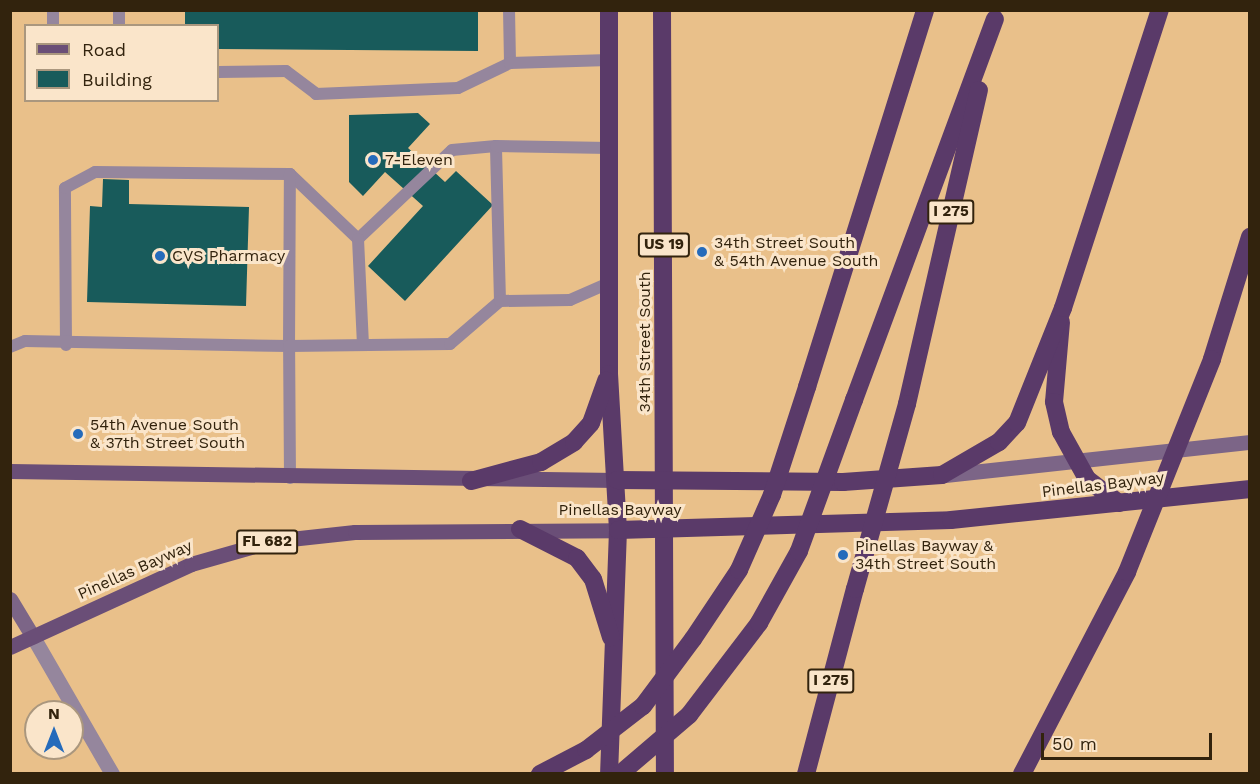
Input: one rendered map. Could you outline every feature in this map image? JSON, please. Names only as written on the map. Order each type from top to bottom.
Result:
[{"type":"highway","name":"34th Street South","points":[[609,10],[609,374],[617,480],[618,530],[617,661],[609,774]]},
{"type":"highway","name":"34th Street South","points":[[662,10],[666,530]]},
{"type":"highway","points":[[540,774],[586,750],[643,706],[693,639],[739,570],[772,495],[925,10]]},
{"type":"highway","points":[[942,475],[999,442],[1017,423],[1063,308],[1161,10]]},
{"type":"highway","points":[[620,774],[689,715],[759,623],[799,551],[996,15]]},
{"type":"highway","name":"I 275","points":[[806,774],[907,404],[996,15]]},
{"type":"highway","points":[[1022,774],[1126,572],[1212,359],[1250,237]]},
{"type":"highway","points":[[1063,308],[1054,402],[1073,458],[1087,479],[1119,503]]},
{"type":"highway","points":[[471,481],[541,462],[574,442],[591,423],[609,374]]},
{"type":"highway","name":"Pinellas Bayway","points":[[617,480],[843,482],[942,475]]},
{"type":"highway","name":"Pinellas Bayway","points":[[618,530],[951,520],[1250,489]]},
{"type":"highway","points":[[520,529],[566,549],[588,572],[617,661]]},
{"type":"highway","name":"US 19","points":[[665,774],[666,530]]},
{"type":"main road","name":"Pinellas Bayway","points":[[942,475],[1073,458],[1250,442]]},
{"type":"main road","name":"Pinellas Bayway","points":[[10,471],[471,481],[617,480]]},
{"type":"main road","name":"Pinellas Bayway","points":[[10,647],[191,564],[272,541],[356,532],[618,530]]},
{"type":"main road","points":[[10,599],[33,637]]},
{"type":"street","points":[[33,637],[112,774]]},
{"type":"lane","points":[[510,10],[510,63]]},
{"type":"lane","points":[[219,72],[286,71],[316,94],[458,88],[510,63],[609,60]]},
{"type":"lane","points":[[358,238],[452,150],[496,146],[609,148]]},
{"type":"lane","points":[[496,146],[500,301]]},
{"type":"lane","points":[[66,345],[64,188],[95,172],[290,174],[358,238],[363,344]]},
{"type":"lane","points":[[290,174],[290,478]]},
{"type":"lane","points":[[10,347],[25,341],[66,345],[450,344],[500,301],[570,300],[609,283]]},
{"type":"building","points":[[185,10],[478,10],[478,51],[219,49],[219,24],[185,24]]},
{"type":"building","name":"7-Eleven","points":[[418,113],[430,124],[408,148],[445,182],[456,171],[493,205],[405,301],[368,266],[423,206],[385,172],[363,196],[349,182],[349,115]]},
{"type":"building","name":"CVS Pharmacy","points":[[103,179],[129,180],[129,204],[249,207],[246,306],[87,302],[90,206],[102,207]]},
{"type":"place","name":"7-Eleven","points":[[373,160]]},
{"type":"place","name":"34th Street South & 54th Avenue South","points":[[702,252]]},
{"type":"place","name":"CVS Pharmacy","points":[[160,256]]},
{"type":"place","name":"54th Avenue South & 37th Street South","points":[[78,434]]},
{"type":"place","name":"Pinellas Bayway & 34th Street South","points":[[843,555]]}]
